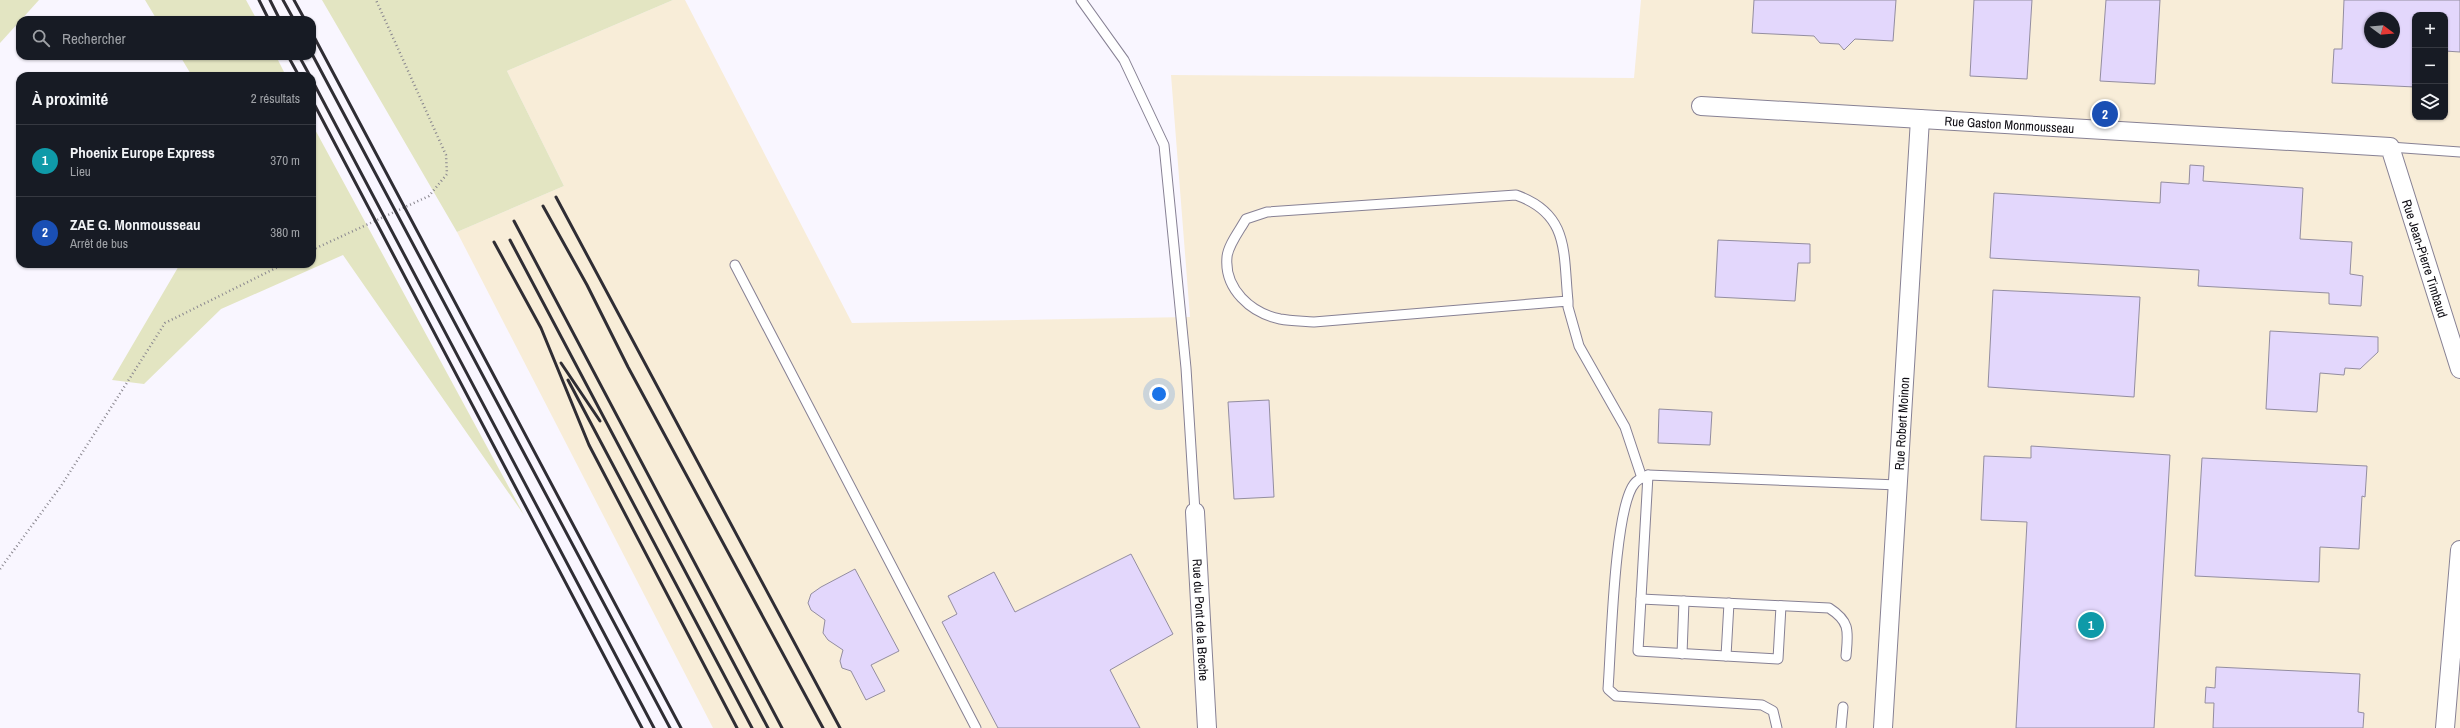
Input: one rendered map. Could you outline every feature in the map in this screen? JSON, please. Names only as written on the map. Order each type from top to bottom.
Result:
[{"type":"street","name":"Rue Gaston Monmousseau","points":[[1701,106],[2390,147]]},
{"type":"street","name":"Rue Robert Moinon","points":[[1883,728],[1920,119]]},
{"type":"street","name":"Rue Jean-Pierre Timbaud","points":[[2390,147],[2460,369]]},
{"type":"street","name":"Rue du Pont de la Breche","points":[[1195,512],[1207,728]]},
{"type":"street","points":[[2445,728],[2460,550]]},
{"type":"lane","points":[[1081,0],[1124,60],[1164,145],[1186,368],[1195,512]]},
{"type":"lane","points":[[2390,147],[2460,152]]},
{"type":"lane","points":[[1568,301],[1314,322],[1280,319],[1263,314],[1236,293],[1229,276],[1227,257],[1246,219],[1267,212],[1516,195],[1532,201],[1547,212],[1558,227],[1563,249],[1568,301],[1579,346],[1625,427],[1645,476],[1638,651],[1778,659],[1781,606]]},
{"type":"lane","points":[[735,266],[976,728]]},
{"type":"lane","points":[[1777,728],[1773,711],[1762,705],[1616,696],[1608,689],[1620,532],[1626,500],[1635,482],[1645,476],[1898,485]]},
{"type":"lane","points":[[1641,599],[1829,608],[1840,615],[1848,633],[1846,656]]},
{"type":"lane","points":[[1682,654],[1684,601]]},
{"type":"lane","points":[[1726,656],[1729,603]]},
{"type":"lane","points":[[1841,728],[1843,707]]},
{"type":"path","points":[[316,248],[429,196],[447,174],[446,155],[376,0]]},
{"type":"path","points":[[0,569],[61,486],[166,322],[276,268]]},
{"type":"shaded area","points":[[673,0],[685,0],[852,323],[1190,317],[1171,75],[1634,78],[1641,0],[2460,0],[2460,728],[713,728],[457,232],[564,186],[507,71]]},
{"type":"green space","points":[[0,0],[39,0],[24,16],[16,16],[16,25],[0,43]]},
{"type":"green space","points":[[145,0],[246,0],[255,16],[155,16]]},
{"type":"green space","points":[[322,0],[673,0],[507,71],[564,186],[457,232]]},
{"type":"green space","points":[[182,60],[278,60],[284,72],[190,72]]},
{"type":"green space","points":[[316,131],[524,515],[343,255],[316,267]]},
{"type":"green space","points":[[178,268],[314,268],[221,309],[144,384],[112,380]]},
{"type":"building","points":[[1754,0],[1896,0],[1893,41],[1855,39],[1844,50],[1839,44],[1820,43],[1814,36],[1752,33]]},
{"type":"building","points":[[1974,0],[2032,0],[2027,79],[1970,76]]},
{"type":"building","points":[[2106,0],[2160,0],[2155,84],[2100,81]]},
{"type":"building","points":[[2344,0],[2460,0],[2460,52],[2448,51],[2448,12],[2412,12],[2412,87],[2332,83],[2334,49],[2342,49]]},
{"type":"building","points":[[2190,165],[2204,166],[2203,181],[2303,188],[2300,239],[2352,242],[2350,274],[2363,276],[2361,306],[2329,304],[2329,293],[2198,286],[2199,270],[1990,258],[1994,193],[2160,203],[2161,182],[2189,184]]},
{"type":"building","points":[[1718,240],[1810,244],[1810,263],[1798,263],[1795,301],[1715,297]]},
{"type":"building","points":[[1993,290],[2140,297],[2134,397],[1988,387]]},
{"type":"building","points":[[2270,331],[2378,337],[2378,352],[2360,369],[2345,368],[2344,375],[2320,373],[2317,412],[2266,409]]},
{"type":"building","points":[[1269,400],[1274,497],[1234,499],[1228,402]]},
{"type":"building","points":[[1659,409],[1712,412],[1710,445],[1658,443]]},
{"type":"building","points":[[2031,446],[2170,455],[2154,728],[2016,728],[2027,522],[1981,520],[1984,456],[2031,458]]},
{"type":"building","points":[[2202,458],[2367,466],[2365,497],[2362,496],[2359,549],[2320,547],[2319,582],[2195,576]]},
{"type":"building","points":[[1131,554],[1173,634],[1110,670],[1140,728],[998,728],[942,622],[957,614],[948,596],[994,572],[1015,612]]},
{"type":"building","points":[[855,569],[899,651],[871,665],[885,691],[866,700],[851,671],[842,668],[840,661],[843,650],[828,640],[823,633],[825,620],[811,610],[808,603],[811,594]]},
{"type":"building","points":[[2216,667],[2360,674],[2358,712],[2364,713],[2363,728],[2213,728],[2214,703],[2205,703],[2206,687],[2215,688]]},
{"type":"railway","points":[[259,0],[267,16]]},
{"type":"railway","points":[[270,0],[278,16]]},
{"type":"railway","points":[[283,0],[292,16]]},
{"type":"railway","points":[[294,0],[303,16]]},
{"type":"railway","points":[[316,41],[681,728]]},
{"type":"railway","points":[[290,60],[297,72]]},
{"type":"railway","points":[[301,60],[308,72]]},
{"type":"railway","points":[[315,60],[670,728]]},
{"type":"railway","points":[[316,88],[654,728]]},
{"type":"railway","points":[[316,108],[642,728]]},
{"type":"railway","points":[[556,197],[840,728]]},
{"type":"railway","points":[[543,206],[587,285],[628,367],[823,728]]},
{"type":"railway","points":[[514,221],[782,728]]},
{"type":"railway","points":[[510,240],[768,728]]},
{"type":"railway","points":[[494,242],[541,328],[589,445],[737,728]]},
{"type":"railway","points":[[561,363],[600,421]]},
{"type":"railway","points":[[568,380],[752,728]]},
{"type":"place","name":"ZAE G. Monmousseau","points":[[2105,114]]},
{"type":"place","name":"Phoenix Europe Express","points":[[2091,625]]}]
